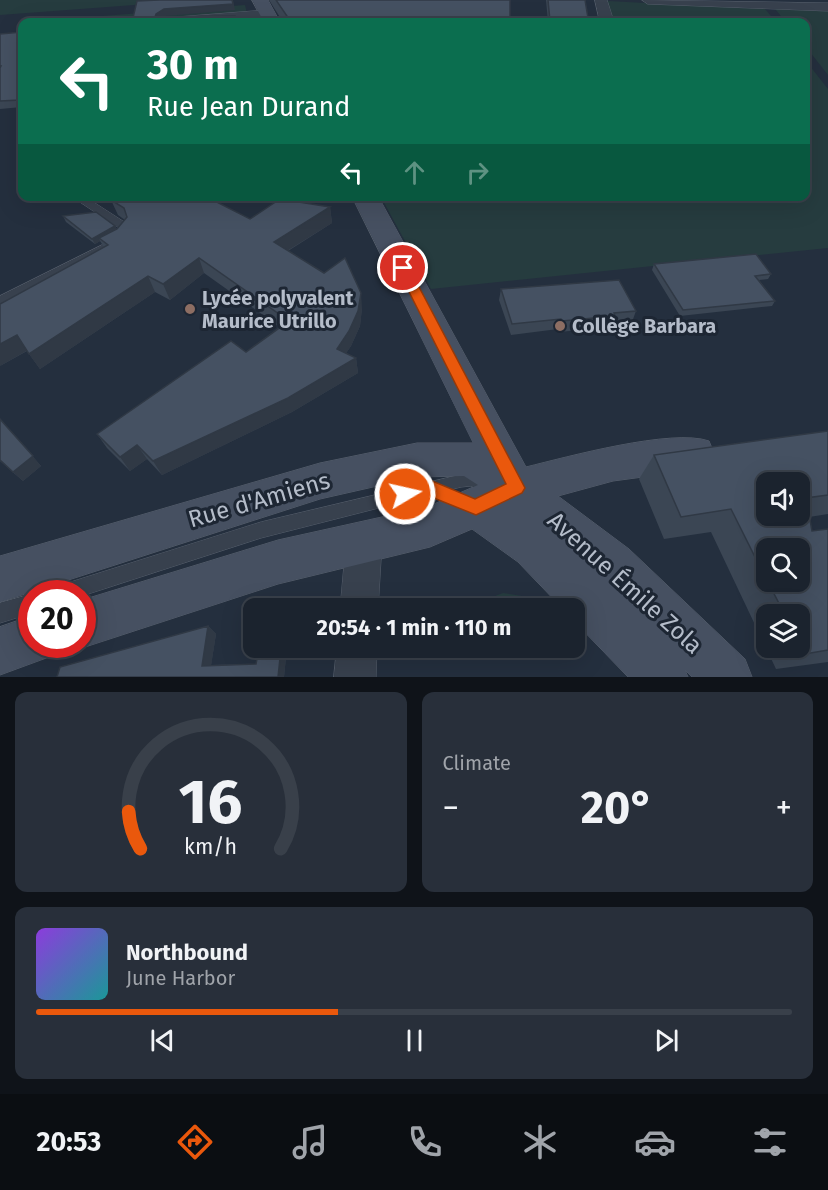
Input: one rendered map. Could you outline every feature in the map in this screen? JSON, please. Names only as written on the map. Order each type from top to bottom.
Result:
[{"type":"street","points":[[601,0],[606,18]]},
{"type":"street","points":[[648,0],[784,3],[828,7]]},
{"type":"street","points":[[211,18],[266,12]]},
{"type":"street","points":[[367,201],[510,511]]},
{"type":"street","points":[[96,620],[278,562],[510,511],[614,464],[726,448]]},
{"type":"street","name":"Rue d'Amiens","points":[[0,579],[256,498],[320,481],[417,460],[470,459],[510,511]]},
{"type":"street","name":"Avenue Émile Zola","points":[[510,511],[663,677]]},
{"type":"street","name":"Avenue Émile Zola","points":[[510,511],[614,565],[727,677]]},
{"type":"street","points":[[360,598],[364,543]]},
{"type":"street","points":[[0,651],[18,645]]},
{"type":"street","points":[[355,677],[356,658]]},
{"type":"lane","points":[[0,301],[118,240],[126,233],[125,227],[84,201]]},
{"type":"lane","name":"Rue d'Amiens","points":[[96,583],[261,530],[472,479],[510,511]]},
{"type":"lane","points":[[430,488],[510,511]]},
{"type":"lane","name":"Avenue Émile Zola","points":[[510,511],[682,677]]},
{"type":"lane","points":[[0,613],[18,607]]},
{"type":"green space","points":[[0,0],[201,0],[0,15]]},
{"type":"green space","points":[[607,1],[765,9],[773,18],[610,18]]},
{"type":"green space","points":[[245,5],[247,13],[181,18],[76,18]]},
{"type":"green space","points":[[775,9],[828,11],[828,75],[810,52],[810,18],[783,18]]},
{"type":"green space","points":[[810,66],[828,89],[828,248],[431,289],[383,201],[810,201]]},
{"type":"green space","points":[[503,593],[524,598],[493,598]]},
{"type":"building","points":[[232,0],[233,4],[164,9],[155,17],[235,16],[235,18],[133,18],[137,1]]},
{"type":"building","points":[[276,0],[510,0],[510,18],[288,18]]},
{"type":"building","points":[[548,0],[585,0],[588,18],[550,18]]},
{"type":"building","points":[[18,32],[18,100],[0,101],[0,34]]},
{"type":"building","points":[[113,201],[215,201],[250,219],[277,201],[330,207],[274,242],[324,273],[345,258],[361,293],[358,311],[337,349],[356,358],[288,398],[153,461],[137,445],[120,457],[97,434],[231,341],[246,352],[289,321],[199,258],[163,284],[148,276],[29,354],[17,335],[0,344],[0,304],[108,245],[99,238],[117,229],[127,217],[124,208]]},
{"type":"building","points":[[96,212],[115,226],[92,239],[63,216]]},
{"type":"building","points":[[756,254],[771,274],[755,276],[775,301],[683,310],[654,264]]},
{"type":"building","points":[[619,280],[636,311],[614,313],[615,316],[562,321],[561,319],[512,324],[501,289]]},
{"type":"building","points":[[0,419],[33,456],[13,472],[0,460]]},
{"type":"building","points":[[828,431],[828,495],[810,497],[810,472],[756,472],[756,526],[810,526],[810,520],[812,531],[828,529],[828,650],[810,653],[810,604],[779,604],[773,592],[810,592],[810,538],[756,538],[756,559],[731,509],[681,517],[654,455]]},
{"type":"building","points":[[208,626],[202,666],[256,664],[257,658],[280,658],[278,677],[57,677],[60,667]]},
{"type":"place","name":"Lycée polyvalent Maurice Utrillo","points":[[190,309]]},
{"type":"place","name":"Collège Barbara","points":[[560,326]]},
{"type":"route","points":[[403,268],[516,488],[476,507],[430,488],[405,494]]}]
